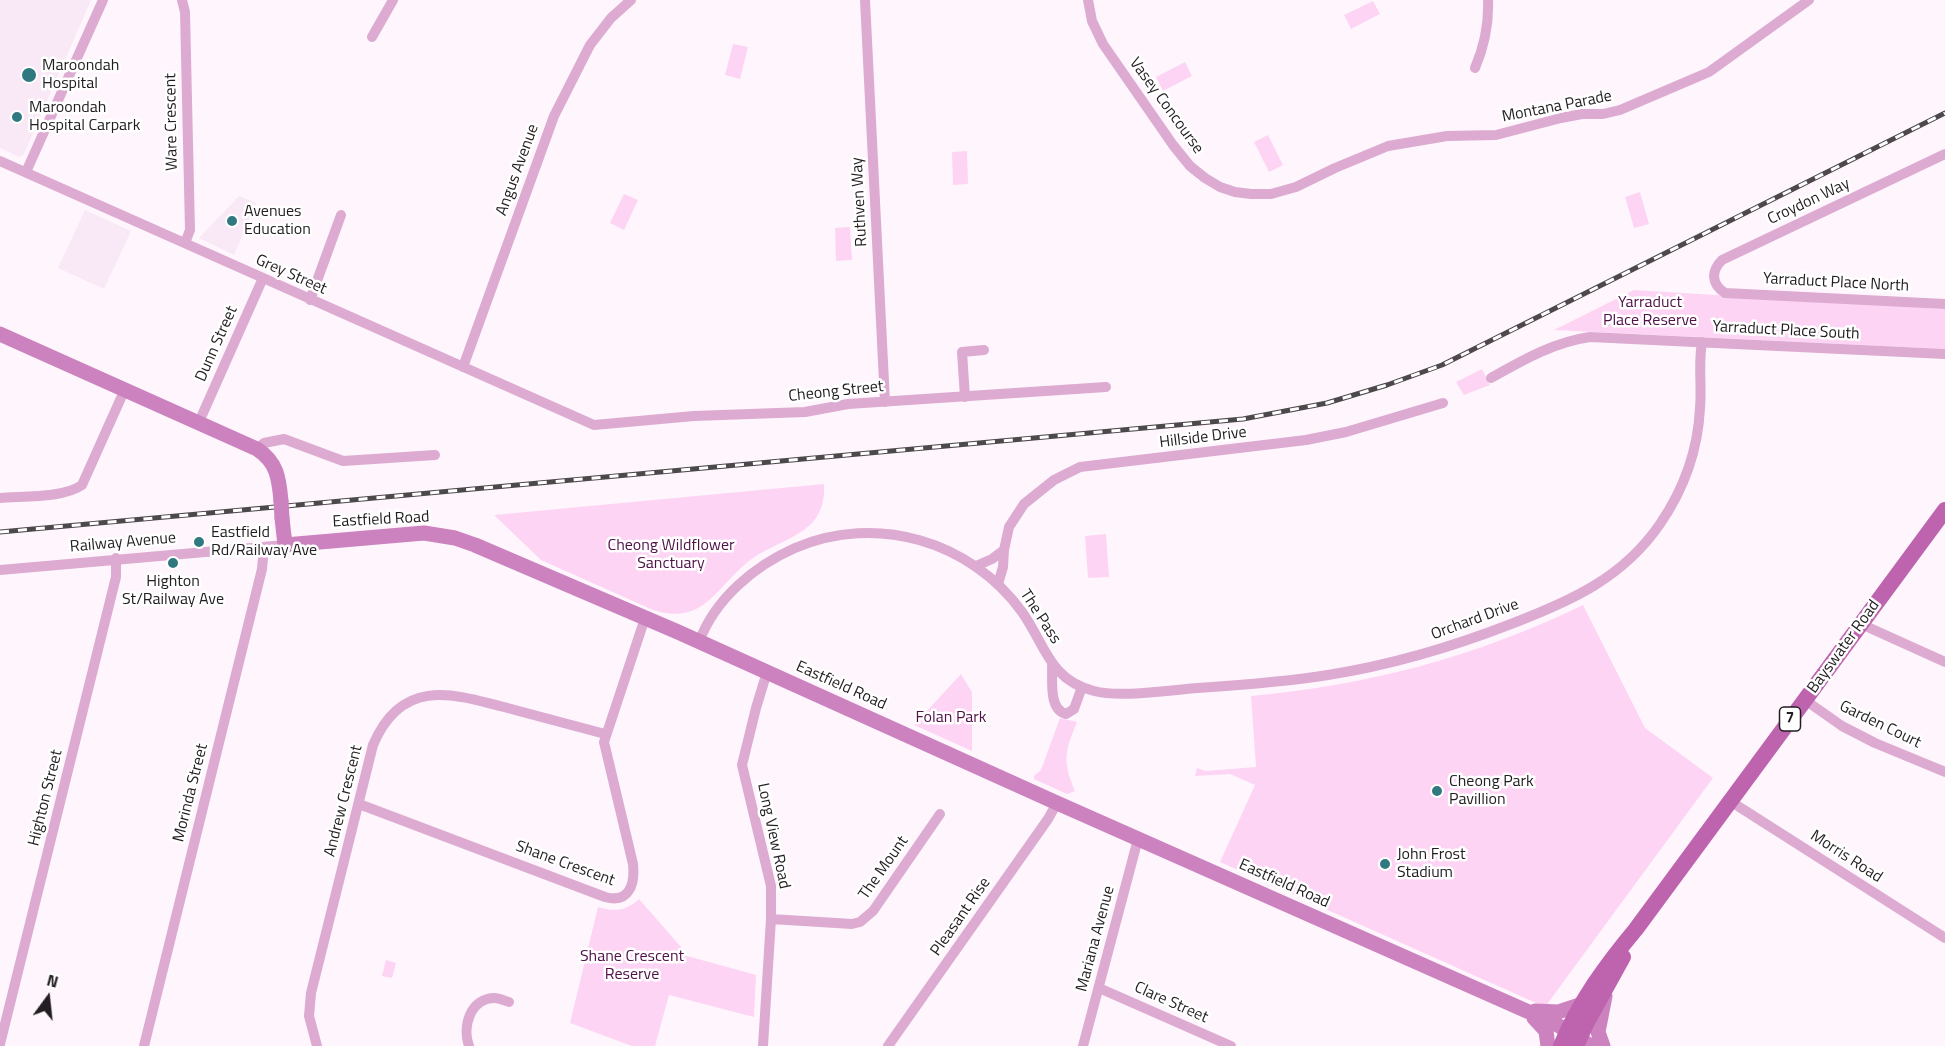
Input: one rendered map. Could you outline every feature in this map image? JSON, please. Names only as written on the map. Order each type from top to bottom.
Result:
[{"type":"main road","points":[[0,334],[266,454],[279,478],[285,545]]},
{"type":"main road","name":"Bayswater Road","points":[[1575,1042],[1579,1005],[1611,958],[1636,929],[1945,510]]},
{"type":"main road","name":"Eastfield Road","points":[[285,545],[409,533],[448,536],[475,545],[767,672],[1523,1010],[1575,1042]]},
{"type":"main road","name":"Bayswater Road","points":[[1575,1042],[1606,990],[1636,929]]},
{"type":"main road","points":[[1603,1046],[1598,1032],[1606,990]]},
{"type":"main road","points":[[1523,1010],[1558,1012],[1579,1005]]},
{"type":"main road","points":[[1523,1010],[1546,1031],[1548,1046]]},
{"type":"street","points":[[26,172],[103,0]]},
{"type":"street","name":"Ware Crescent","points":[[182,0],[185,12],[190,231],[185,243]]},
{"type":"street","points":[[372,37],[393,0]]},
{"type":"street","name":"Angus Avenue","points":[[463,367],[554,116],[590,45],[611,18],[631,0]]},
{"type":"street","name":"Ruthven Way","points":[[865,0],[885,402]]},
{"type":"street","name":"Vasey Concourse","points":[[1088,0],[1092,21],[1103,44],[1173,145],[1190,166],[1220,187],[1235,192],[1271,194],[1296,187],[1388,146]]},
{"type":"street","points":[[1475,68],[1485,40],[1489,18],[1488,0]]},
{"type":"street","name":"Montana Parade","points":[[1388,146],[1447,136],[1496,135],[1561,118],[1620,110],[1709,72],[1809,0]]},
{"type":"street","name":"Croydon Way","points":[[1725,292],[1719,289],[1713,277],[1714,270],[1722,260],[1945,154]]},
{"type":"street","name":"Grey Street","points":[[0,161],[570,415]]},
{"type":"street","points":[[310,300],[341,215]]},
{"type":"street","name":"Dunn Street","points":[[199,422],[263,278]]},
{"type":"street","name":"Yarraduct Place North","points":[[1725,292],[1945,304]]},
{"type":"street","name":"Yarraduct Place South","points":[[1491,378],[1568,340],[1590,337],[1945,354]]},
{"type":"street","name":"Orchard Drive","points":[[1082,687],[1105,693],[1144,692],[1293,680],[1372,667],[1465,641],[1535,615],[1613,575],[1630,560],[1661,522],[1680,490],[1690,465],[1700,406],[1699,367],[1702,342]]},
{"type":"street","points":[[965,397],[962,352],[984,350]]},
{"type":"street","name":"Cheong Street","points":[[570,415],[594,425],[694,416],[805,412],[848,404],[1106,387]]},
{"type":"street","points":[[0,498],[63,492],[82,485],[125,389]]},
{"type":"street","name":"Hillside Drive","points":[[998,584],[1012,521],[1024,504],[1054,480],[1080,467],[1306,440],[1346,432],[1443,403]]},
{"type":"street","points":[[257,448],[264,443],[284,439],[343,460],[435,455]]},
{"type":"street","name":"The Pass","points":[[699,642],[704,627],[741,583],[765,564],[784,553],[817,540],[854,533],[889,533],[936,544],[976,566],[998,584],[1024,615],[1052,665],[1068,680],[1082,687],[1072,711],[1066,714],[1061,712],[1054,702],[1052,665]]},
{"type":"street","name":"Railway Avenue","points":[[0,570],[116,558],[285,545]]},
{"type":"street","name":"Morinda Street","points":[[144,1046],[262,569],[264,546]]},
{"type":"street","points":[[976,566],[992,559],[1004,550]]},
{"type":"street","name":"Highton Street","points":[[0,1044],[116,577],[116,558]]},
{"type":"street","name":"Shane Crescent","points":[[358,804],[604,897],[620,898],[627,894],[632,886],[634,874],[604,742],[645,618]]},
{"type":"street","points":[[1861,624],[1945,662]]},
{"type":"street","name":"Long View Road","points":[[764,1046],[771,886],[742,765],[767,672]]},
{"type":"street","name":"Andrew Crescent","points":[[317,1046],[309,1016],[311,993],[373,746],[382,727],[399,709],[426,696],[441,694],[456,695],[605,734]]},
{"type":"street","name":"Garden Court","points":[[1804,700],[1842,726],[1875,743],[1945,772]]},
{"type":"street","name":"Morris Road","points":[[1730,801],[1945,938]]},
{"type":"street","name":"Pleasant Rise","points":[[888,1046],[1057,803]]},
{"type":"street","name":"The Mount","points":[[771,920],[842,924],[860,922],[873,911],[940,814]]},
{"type":"street","name":"Mariana Avenue","points":[[1083,1046],[1138,839]]},
{"type":"street","name":"Clare Street","points":[[1099,988],[1231,1046]]},
{"type":"street","points":[[469,1046],[466,1032],[467,1022],[476,1007],[485,1000],[495,998],[509,1002]]},
{"type":"shaded area","name":"Maroondah Hospital","points":[[0,0],[91,0],[24,154],[19,157],[0,148]]},
{"type":"shaded area","name":"Avenues Education","points":[[239,196],[256,203],[234,255],[199,238]]},
{"type":"shaded area","points":[[85,210],[131,231],[104,289],[58,268]]},
{"type":"green space","points":[[1373,1],[1380,14],[1351,29],[1344,15]]},
{"type":"green space","points":[[733,44],[748,47],[740,79],[725,75]]},
{"type":"green space","points":[[1185,62],[1192,76],[1163,91],[1156,77]]},
{"type":"green space","points":[[1268,135],[1283,165],[1269,172],[1254,142]]},
{"type":"green space","points":[[967,151],[968,184],[953,185],[952,152]]},
{"type":"green space","points":[[1640,192],[1649,224],[1634,228],[1625,197]]},
{"type":"green space","points":[[624,194],[638,200],[624,230],[610,223]]},
{"type":"green space","points":[[850,227],[852,260],[836,261],[835,228]]},
{"type":"green space","name":"Yarraduct Place Reserve","points":[[1634,290],[1945,309],[1945,349],[1554,330]]},
{"type":"green space","points":[[1482,369],[1490,385],[1464,395],[1456,382]]},
{"type":"green space","name":"Cheong Wildflower Sanctuary","points":[[824,484],[822,505],[812,523],[799,533],[749,561],[704,604],[692,611],[681,613],[670,614],[653,610],[541,560],[494,515]]},
{"type":"green space","points":[[1106,534],[1109,577],[1088,578],[1085,536]]},
{"type":"green space","points":[[1583,605],[1645,728],[1713,778],[1545,1007],[1220,862],[1255,785],[1230,774],[1195,776],[1197,768],[1206,771],[1256,767],[1251,696],[1338,684],[1421,666],[1502,640]]},
{"type":"green space","name":"Folan Park","points":[[961,674],[972,692],[972,751],[914,725]]},
{"type":"green space","points":[[1060,718],[1077,722],[1067,756],[1068,771],[1075,791],[1067,794],[1034,779],[1034,776],[1041,770]]},
{"type":"green space","name":"Shane Crescent Reserve","points":[[639,899],[681,947],[680,954],[756,975],[754,1017],[669,995],[655,1046],[632,1046],[570,1023],[598,907],[609,910],[620,909]]},
{"type":"green space","points":[[386,960],[396,963],[392,978],[382,976]]},
{"type":"railway","points":[[0,532],[1243,419],[1327,403],[1442,365],[1945,113]]},
{"type":"place","name":"Maroondah Hospital","points":[[29,75]]},
{"type":"place","name":"Maroondah Hospital Carpark","points":[[17,117]]},
{"type":"place","name":"Avenues Education","points":[[232,221]]},
{"type":"place","name":"Eastfield Rd/Railway Ave","points":[[199,542]]},
{"type":"place","name":"Highton St/Railway Ave","points":[[173,563]]},
{"type":"place","name":"Cheong Park Pavillion","points":[[1437,791]]},
{"type":"place","name":"John Frost Stadium","points":[[1385,864]]}]
